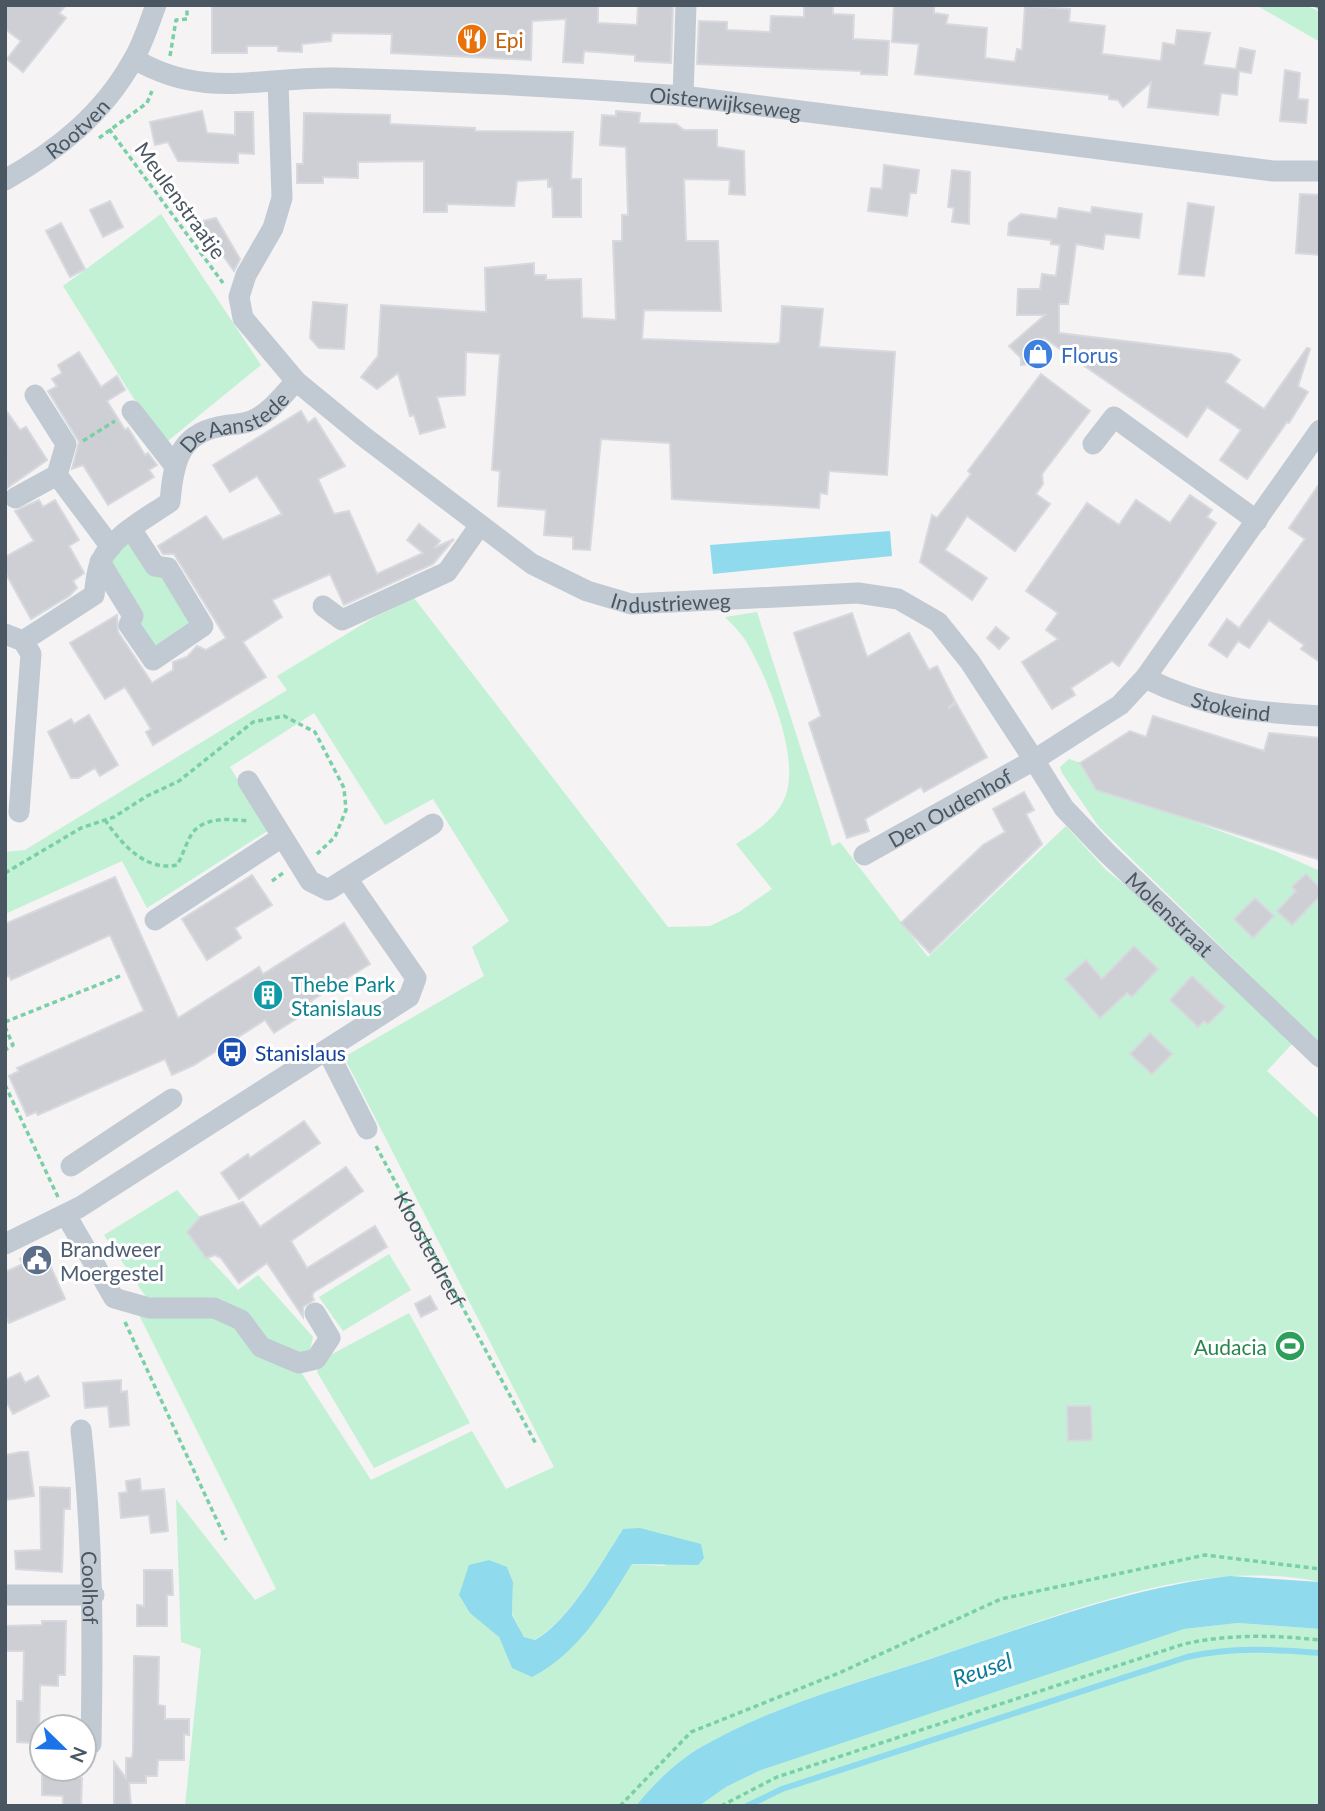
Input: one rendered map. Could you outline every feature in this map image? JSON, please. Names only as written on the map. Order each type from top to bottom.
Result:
[{"type":"street","name":"Rootven","points":[[5,180],[43,159],[78,132],[96,112],[134,59],[156,5]]},
{"type":"street","points":[[683,96],[686,5]]},
{"type":"street","name":"Oisterwijkseweg","points":[[134,59],[160,75],[212,85],[333,78],[590,89],[683,96],[1273,171],[1320,171]]},
{"type":"street","points":[[241,308],[239,297],[246,275],[273,228],[282,198],[278,82]]},
{"type":"street","name":"Industrieweg","points":[[241,308],[243,318],[296,381],[532,564],[587,592],[631,604],[858,593],[898,599],[938,622],[970,662],[1034,760]]},
{"type":"street","name":"De Aanstede","points":[[106,554],[131,528],[170,502],[174,464],[180,450],[190,439],[205,430],[251,421],[268,410],[296,381]]},
{"type":"street","points":[[15,498],[57,475],[66,444],[35,395]]},
{"type":"street","name":"De Aanstede","points":[[132,411],[174,464]]},
{"type":"street","points":[[1093,444],[1114,417],[1257,521]]},
{"type":"street","points":[[1034,760],[1120,705],[1145,678],[1320,430]]},
{"type":"street","points":[[57,475],[106,554],[133,616],[129,625],[153,660],[203,626],[168,568],[155,566],[131,528]]},
{"type":"street","points":[[323,606],[342,620],[447,572],[480,525]]},
{"type":"street","points":[[19,812],[30,654],[14,637],[94,595],[106,554]]},
{"type":"street","name":"Stokeind","points":[[1145,678],[1213,706],[1246,712],[1320,716]]},
{"type":"street","name":"Den Oudenhof","points":[[864,855],[1034,760]]},
{"type":"street","name":"Molenstraat","points":[[1034,760],[1064,808],[1106,852],[1320,1057]]},
{"type":"street","points":[[248,781],[310,881],[328,890],[348,880],[433,824]]},
{"type":"street","points":[[155,920],[281,834]]},
{"type":"street","points":[[5,1244],[66,1215],[410,997],[416,978],[348,880]]},
{"type":"street","points":[[327,1050],[367,1129]]},
{"type":"street","points":[[71,1166],[172,1099]]},
{"type":"street","points":[[66,1215],[114,1298],[149,1308],[214,1308],[241,1320],[261,1347],[299,1363],[316,1359],[330,1338],[315,1313]]},
{"type":"street","name":"Coolhof","points":[[81,1430],[90,1511],[94,1595],[92,1713]]},
{"type":"street","points":[[5,1595],[94,1595]]},
{"type":"path","points":[[1314,5],[1320,8]]},
{"type":"path","name":"Meulenstraatje","points":[[96,112],[241,308]]},
{"type":"path","points":[[64,453],[132,411]]},
{"type":"path","points":[[5,873],[81,828],[104,820],[179,781],[253,722],[284,716],[315,732],[344,788],[346,810],[335,838],[315,856],[272,881]]},
{"type":"path","points":[[104,820],[122,845],[146,861],[167,867],[177,865],[194,831],[210,822],[229,818],[255,821],[281,834]]},
{"type":"path","points":[[5,1022],[120,976]]},
{"type":"path","points":[[5,1027],[13,1045],[5,1050]]},
{"type":"path","points":[[5,1085],[66,1215]]},
{"type":"path","name":"Kloosterdreef","points":[[367,1129],[536,1444]]},
{"type":"path","points":[[114,1298],[226,1540]]},
{"type":"path","points":[[620,1806],[691,1732],[839,1673],[1001,1599],[1205,1555],[1320,1569]]},
{"type":"path","points":[[721,1806],[777,1777],[1184,1644],[1212,1638],[1257,1636],[1320,1640]]},
{"type":"green space","points":[[1256,5],[1306,5],[1320,12],[1320,42]]},
{"type":"green space","points":[[161,214],[261,365],[163,445],[63,286]]},
{"type":"green space","points":[[131,540],[165,571],[196,621],[154,651],[108,562]]},
{"type":"green space","points":[[414,598],[668,927],[710,926],[739,912],[772,889],[736,844],[767,822],[779,808],[787,791],[789,774],[784,735],[771,693],[746,641],[725,617],[757,612],[832,846],[840,842],[928,957],[1066,826],[1106,870],[1129,888],[1292,1044],[1267,1071],[1320,1120],[1320,1582],[1271,1576],[1204,1579],[1128,1594],[1068,1612],[824,1693],[762,1717],[684,1758],[658,1781],[636,1806],[185,1806],[201,1649],[181,1642],[176,1499],[255,1600],[276,1589],[138,1313],[210,1314],[230,1322],[299,1369],[371,1480],[472,1431],[506,1489],[554,1467],[344,1057],[484,976],[472,947],[509,921],[433,799],[385,825],[314,713],[230,767],[269,830],[147,908],[122,861],[5,914],[5,852],[25,850],[287,690],[277,676],[373,618]],"holes":[[[623,1529],[666,1566],[632,1564],[582,1637],[512,1668],[499,1637],[489,1627],[507,1567],[513,1582],[512,1614],[524,1637],[534,1640],[547,1631],[572,1605]]]},
{"type":"green space","points":[[1069,759],[1135,781],[1129,798],[1275,851],[1320,871],[1320,1044],[1099,827],[1062,773],[1060,767]]},
{"type":"green space","points":[[177,1190],[200,1217],[188,1232],[200,1248],[238,1290],[258,1275],[313,1337],[309,1355],[269,1346],[239,1312],[146,1297],[104,1235]]},
{"type":"green space","points":[[389,1254],[411,1290],[343,1331],[319,1297]]},
{"type":"green space","points":[[409,1313],[470,1423],[374,1468],[317,1372],[321,1360]]},
{"type":"green space","points":[[1238,1623],[1320,1629],[1320,1806],[699,1806],[726,1787],[761,1770],[1118,1649],[1184,1629]]},
{"type":"water","points":[[890,531],[892,556],[713,574],[710,545]]},
{"type":"water","points":[[640,1528],[701,1544],[704,1558],[698,1565],[632,1564],[590,1628],[564,1655],[532,1677],[512,1668],[499,1637],[470,1613],[459,1595],[469,1565],[489,1560],[507,1567],[513,1582],[512,1615],[524,1637],[535,1640],[548,1631],[572,1605],[623,1529]]},
{"type":"water","name":"Reusel","points":[[1230,1576],[1320,1582],[1320,1629],[1238,1623],[1184,1629],[761,1770],[726,1787],[699,1806],[636,1806],[666,1773],[684,1758],[730,1732],[786,1707],[1041,1621],[1115,1599],[1153,1589]]},
{"type":"building","points":[[5,5],[66,5],[59,13],[66,18],[23,72],[7,59],[21,41],[5,29]]},
{"type":"building","points":[[212,5],[598,5],[598,23],[637,25],[638,5],[673,5],[671,63],[635,61],[635,55],[584,51],[583,63],[563,62],[566,19],[532,21],[531,60],[391,53],[392,34],[332,33],[331,41],[302,44],[302,52],[278,51],[278,46],[247,46],[247,53],[212,53]]},
{"type":"building","points":[[804,5],[833,5],[833,14],[854,15],[853,39],[889,41],[887,75],[861,74],[861,71],[697,64],[699,21],[727,22],[727,30],[770,32],[771,16],[804,17]]},
{"type":"building","points":[[894,5],[934,5],[934,13],[948,15],[946,24],[987,28],[985,58],[1015,62],[1017,49],[1022,50],[1025,6],[1070,9],[1069,22],[1105,26],[1102,54],[1161,61],[1163,43],[1175,45],[1177,30],[1210,33],[1203,65],[1236,69],[1240,48],[1255,51],[1251,73],[1239,71],[1237,95],[1221,93],[1218,115],[1148,107],[1151,82],[1123,107],[1118,100],[1109,99],[1109,95],[915,74],[919,44],[892,42]]},
{"type":"building","points":[[1285,70],[1300,73],[1298,99],[1308,100],[1306,123],[1280,121]]},
{"type":"building","points":[[202,111],[207,133],[235,135],[235,112],[253,112],[254,154],[238,153],[238,163],[178,161],[168,142],[155,145],[150,122]]},
{"type":"building","points":[[616,111],[640,113],[639,123],[676,124],[684,130],[717,130],[717,147],[744,151],[745,195],[729,194],[730,180],[684,179],[686,241],[718,241],[721,311],[644,310],[642,339],[776,344],[780,342],[782,306],[823,309],[819,347],[895,352],[887,475],[829,471],[827,494],[820,493],[819,508],[672,499],[670,443],[601,439],[590,550],[573,549],[573,537],[544,535],[546,510],[498,506],[500,471],[492,470],[500,354],[466,352],[465,395],[437,397],[445,427],[420,434],[414,415],[410,416],[398,373],[377,389],[361,377],[378,356],[381,305],[486,312],[485,268],[534,263],[534,275],[546,275],[546,280],[581,279],[582,318],[616,320],[613,241],[622,241],[622,215],[628,215],[626,147],[600,145],[602,115],[616,116]]},
{"type":"building","points":[[304,113],[390,115],[390,124],[475,128],[475,131],[573,132],[571,179],[581,179],[581,217],[553,217],[552,187],[548,187],[548,179],[517,181],[514,206],[447,204],[447,212],[424,212],[424,161],[358,162],[358,178],[323,177],[323,183],[297,183],[297,164],[303,164]]},
{"type":"building","points":[[884,165],[919,170],[916,193],[910,193],[907,216],[868,211],[871,188],[882,189]]},
{"type":"building","points":[[952,170],[970,172],[969,224],[952,222],[954,208],[948,207]]},
{"type":"building","points":[[1300,194],[1320,195],[1320,255],[1296,253]]},
{"type":"building","points":[[110,201],[123,227],[103,237],[90,210]]},
{"type":"building","points":[[1188,203],[1214,207],[1204,276],[1179,274]]},
{"type":"building","points":[[1092,207],[1142,214],[1139,238],[1105,234],[1103,249],[1076,244],[1068,304],[1059,304],[1059,333],[1231,354],[1240,360],[1225,382],[1264,409],[1307,348],[1310,349],[1298,386],[1308,392],[1289,423],[1287,422],[1247,479],[1220,460],[1241,430],[1207,407],[1187,437],[1044,338],[1045,363],[1021,365],[1021,358],[1009,346],[1045,315],[1017,315],[1018,289],[1040,289],[1042,274],[1056,276],[1060,245],[1051,244],[1051,240],[1008,235],[1009,223],[1021,214],[1057,219],[1059,208],[1091,213]]},
{"type":"building","points":[[216,218],[240,259],[234,271],[199,222]]},
{"type":"building","points":[[61,223],[85,269],[70,277],[46,231]]},
{"type":"building","points":[[313,302],[347,305],[344,349],[319,348],[310,338]]},
{"type":"building","points":[[79,352],[101,387],[117,376],[125,390],[107,401],[125,430],[128,428],[145,455],[148,453],[157,465],[149,470],[154,477],[108,505],[83,465],[72,469],[79,442],[48,391],[57,386],[52,379],[62,373],[58,365]]},
{"type":"building","points":[[1041,374],[1090,411],[1042,474],[1043,484],[1036,494],[1050,504],[1015,551],[967,516],[945,550],[987,578],[972,600],[920,562],[932,515],[937,518],[971,474],[968,471]]},
{"type":"building","points":[[5,409],[20,430],[26,427],[47,460],[7,488]]},
{"type":"building","points":[[301,411],[308,423],[315,418],[345,466],[318,479],[334,514],[349,511],[377,574],[423,553],[407,540],[419,524],[440,541],[434,548],[454,539],[433,564],[344,605],[330,574],[272,600],[282,617],[243,642],[266,677],[153,745],[146,732],[151,729],[125,687],[105,699],[70,643],[117,615],[118,632],[152,683],[173,670],[173,662],[187,657],[197,646],[206,650],[226,638],[174,554],[163,554],[158,546],[206,516],[223,540],[282,514],[257,476],[230,492],[213,465]]},
{"type":"building","points":[[1320,483],[1320,662],[1301,649],[1304,645],[1269,620],[1249,648],[1238,641],[1227,657],[1209,645],[1227,619],[1239,628],[1305,539],[1289,528]]},
{"type":"building","points":[[1190,495],[1212,510],[1207,517],[1216,523],[1119,666],[1112,661],[1071,688],[1075,695],[1052,709],[1022,662],[1058,639],[1046,630],[1058,613],[1026,591],[1087,503],[1119,525],[1136,500],[1170,523]]},
{"type":"building","points":[[39,500],[43,507],[55,500],[79,540],[69,546],[84,573],[73,581],[77,588],[69,596],[31,619],[5,572],[5,557],[34,541],[15,511]]},
{"type":"building","points":[[852,613],[867,657],[909,633],[929,670],[937,666],[955,701],[948,709],[956,703],[987,757],[924,792],[921,787],[865,819],[869,831],[847,838],[809,723],[821,716],[794,633]]},
{"type":"building","points":[[996,627],[1009,638],[999,649],[987,638]]},
{"type":"building","points":[[89,715],[118,765],[100,776],[95,768],[78,778],[71,778],[48,732],[71,719],[74,724]]},
{"type":"building","points":[[1153,716],[1264,751],[1269,733],[1320,738],[1320,860],[1096,790],[1080,763],[1130,731],[1146,737]]},
{"type":"building","points":[[1024,792],[1034,810],[1026,814],[1042,844],[930,953],[901,923],[983,845],[1005,832],[993,809]]},
{"type":"building","points":[[1306,874],[1320,888],[1320,896],[1292,925],[1277,911],[1296,891],[1292,887]]},
{"type":"building","points":[[252,875],[272,905],[235,928],[241,938],[207,960],[182,919]]},
{"type":"building","name":"Thebe Park Stanislaus","points":[[115,877],[178,1018],[259,967],[263,974],[344,923],[370,964],[311,1001],[315,1007],[274,1033],[265,1020],[194,1065],[172,1075],[165,1059],[38,1115],[36,1112],[27,1116],[9,1076],[19,1071],[17,1068],[144,1011],[110,935],[11,980],[9,976],[5,977],[5,924]]},
{"type":"building","points":[[1255,898],[1274,916],[1253,938],[1234,919]]},
{"type":"building","points":[[1134,946],[1158,969],[1132,997],[1127,993],[1100,1018],[1065,979],[1086,960],[1102,979]]},
{"type":"building","points":[[1192,976],[1225,1007],[1208,1024],[1204,1021],[1198,1027],[1170,1000]]},
{"type":"building","points":[[1150,1033],[1172,1054],[1152,1074],[1130,1054]]},
{"type":"building","points":[[304,1121],[320,1143],[239,1199],[221,1173],[248,1154],[250,1158]]},
{"type":"building","points":[[346,1167],[363,1191],[291,1241],[307,1268],[375,1226],[387,1247],[314,1292],[314,1300],[303,1307],[303,1317],[267,1263],[239,1283],[221,1258],[215,1255],[206,1258],[187,1232],[200,1217],[243,1202],[260,1227]]},
{"type":"building","points":[[43,1249],[65,1299],[9,1323],[5,1315],[5,1272],[23,1264],[20,1259]]},
{"type":"building","points":[[430,1296],[437,1309],[421,1317],[415,1304]]},
{"type":"building","points":[[20,1373],[25,1383],[38,1376],[49,1396],[13,1414],[5,1399],[5,1380]]},
{"type":"building","points":[[121,1380],[121,1392],[127,1391],[129,1425],[110,1427],[108,1406],[85,1408],[83,1383]]},
{"type":"building","points":[[1067,1406],[1091,1406],[1092,1440],[1068,1441]]},
{"type":"building","points":[[28,1452],[34,1496],[5,1500],[5,1455]]},
{"type":"building","points":[[140,1479],[141,1491],[164,1489],[168,1531],[151,1533],[149,1515],[121,1518],[119,1493],[127,1492],[126,1481]]},
{"type":"building","points":[[40,1487],[70,1488],[70,1509],[64,1509],[62,1572],[16,1569],[15,1551],[41,1550]]},
{"type":"building","points":[[144,1570],[172,1570],[173,1595],[167,1595],[167,1626],[137,1626],[137,1605],[144,1606]]},
{"type":"building","points":[[42,1621],[66,1621],[65,1675],[58,1675],[58,1686],[40,1685],[39,1713],[28,1713],[28,1743],[17,1742],[17,1701],[23,1701],[24,1651],[5,1651],[5,1626],[42,1625]]},
{"type":"building","points":[[134,1656],[159,1657],[158,1705],[165,1706],[165,1719],[189,1719],[189,1735],[184,1734],[184,1760],[158,1760],[157,1776],[146,1776],[146,1783],[129,1783],[131,1806],[114,1806],[114,1762],[126,1778],[126,1758],[132,1758],[133,1751]]},
{"type":"building","points":[[42,1783],[82,1783],[81,1806],[63,1806],[63,1796],[42,1795]]},
{"type":"waterway","points":[[747,1806],[782,1789],[1187,1657],[1253,1650],[1320,1653]]},
{"type":"place","name":"Epi","points":[[472,39]]},
{"type":"place","name":"Florus","points":[[1038,354]]},
{"type":"place","name":"Thebe Park Stanislaus","points":[[268,995]]},
{"type":"place","name":"Stanislaus","points":[[232,1052]]},
{"type":"place","name":"Brandweer Moergestel","points":[[37,1260]]},
{"type":"place","name":"Audacia","points":[[1290,1346]]}]
